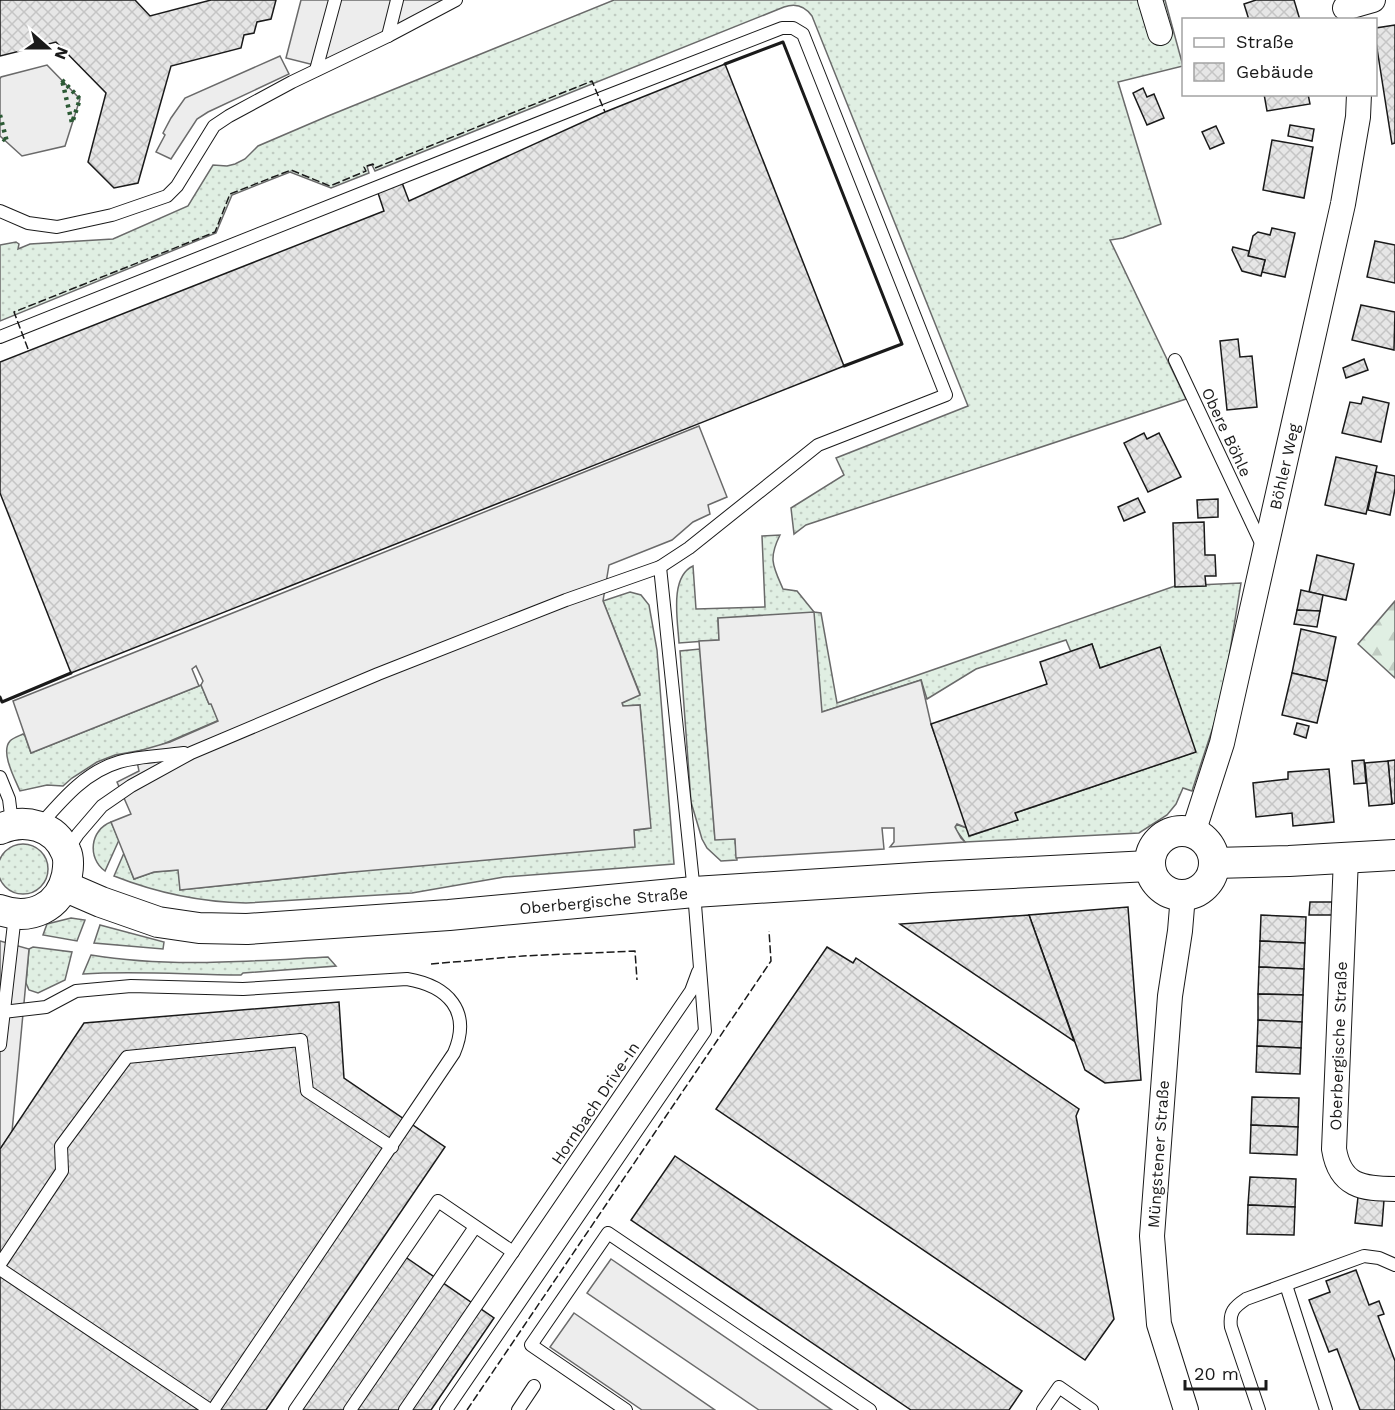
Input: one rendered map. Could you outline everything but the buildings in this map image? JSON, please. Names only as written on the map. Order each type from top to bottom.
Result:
[{"type":"street","points":[[1150,0],[1160,33]]},
{"type":"street","points":[[1346,9],[1373,0]]},
{"type":"street","name":"Böhler Weg","points":[[1193,833],[1222,743],[1343,204],[1358,117],[1359,96]]},
{"type":"street","points":[[8,913],[35,913],[53,903],[64,886],[68,869],[66,852],[54,836],[17,826]]},
{"type":"street","points":[[1174,832],[1193,833],[1206,842],[1214,863],[1205,885],[1194,892],[1183,895],[1169,892],[1160,886],[1152,876],[1149,866],[1154,848],[1165,835],[1174,832]]},
{"type":"street","points":[[1214,863],[1395,855]]},
{"type":"street","name":"Oberbergische Straße","points":[[1346,858],[1334,1149],[1336,1165],[1344,1177],[1371,1189],[1395,1189]]},
{"type":"street","name":"Oberbergische Straße","points":[[64,886],[100,902],[158,922],[221,929],[449,915],[694,892],[1149,866]]},
{"type":"street","name":"Müngstener Straße","points":[[1183,895],[1170,996],[1152,1236],[1159,1324],[1186,1410]]},
{"type":"lane","points":[[316,70],[335,0]]},
{"type":"lane","points":[[388,36],[397,0]]},
{"type":"lane","points":[[0,211],[28,223],[57,227],[112,215],[167,196],[177,186],[214,126],[316,70],[456,0]]},
{"type":"lane","points":[[0,337],[599,99],[782,28],[793,28],[803,34],[946,395],[818,445],[689,548],[660,567],[566,600],[378,674],[191,753],[131,786],[102,806],[66,852]]},
{"type":"lane","name":"Obere Böhle","points":[[1174,360],[1265,551]]},
{"type":"lane","points":[[446,1410],[705,1031],[694,892],[660,567]]},
{"type":"lane","points":[[0,777],[17,826],[66,796],[86,778],[104,768],[120,762],[191,753]]},
{"type":"lane","points":[[0,1046],[8,913]]},
{"type":"lane","name":"Hornbach Drive-In","points":[[405,1410],[691,991],[699,968]]},
{"type":"lane","points":[[0,1269],[212,1410],[410,1122],[454,1053],[460,1040],[461,1022],[453,1004],[442,992],[425,982],[407,979],[243,989],[131,986],[76,991],[46,1007],[3,1012]]},
{"type":"lane","points":[[0,1264],[62,1171],[62,1146],[127,1057],[301,1040],[308,1091],[392,1147]]},
{"type":"lane","points":[[295,1410],[438,1201],[513,1252]]},
{"type":"lane","points":[[350,1410],[475,1227]]},
{"type":"lane","points":[[626,1410],[531,1345],[608,1233],[870,1410]]},
{"type":"lane","points":[[1259,1410],[1231,1327],[1230,1315],[1236,1306],[1246,1299],[1364,1256],[1379,1258],[1395,1265]]},
{"type":"lane","points":[[1286,1285],[1326,1410]]},
{"type":"lane","points":[[518,1410],[534,1386]]},
{"type":"lane","points":[[1043,1410],[1059,1387],[1092,1410]]},
{"type":"green space","points":[[614,0],[1165,0],[1182,66],[1118,82],[1161,224],[1123,238],[1110,240],[1186,399],[806,525],[794,534],[791,508],[844,475],[836,458],[968,406],[812,16],[796,5],[784,7],[375,171],[372,165],[367,166],[369,173],[331,188],[290,172],[232,195],[216,233],[0,321],[0,245],[16,242],[19,244],[18,249],[30,244],[113,239],[188,206],[213,165],[235,164],[245,159],[258,146]]},
{"type":"green space","points":[[780,535],[774,550],[774,568],[783,589],[797,591],[814,612],[821,613],[837,703],[1175,586],[1241,583],[1222,700],[1192,791],[1183,788],[1176,804],[1167,815],[1139,833],[965,842],[956,830],[955,824],[967,828],[970,836],[1017,820],[1015,813],[1195,752],[1160,648],[1100,668],[1092,644],[1071,652],[1066,640],[976,669],[927,699],[921,680],[822,712],[827,729],[823,731],[718,619],[719,640],[679,643],[677,601],[678,590],[685,572],[693,566],[696,609],[765,607],[762,536]]},
{"type":"green space","points":[[630,592],[641,595],[649,605],[657,650],[674,864],[504,877],[412,893],[246,903],[178,896],[114,876],[124,853],[134,879],[154,872],[179,870],[180,890],[342,873],[650,828],[640,705],[623,706],[622,703],[640,694],[603,601]]},
{"type":"green space","points":[[1395,601],[1395,678],[1358,644]]},
{"type":"green space","points":[[700,649],[715,839],[735,838],[737,860],[721,861],[707,848],[691,802],[680,651]]},
{"type":"green space","points":[[201,685],[209,704],[211,703],[217,721],[154,748],[115,755],[97,762],[63,786],[47,785],[20,791],[7,758],[7,746],[13,739],[23,734],[31,753]]},
{"type":"green space","points":[[111,822],[119,840],[105,871],[95,859],[93,845],[99,831]]},
{"type":"green space","points":[[23,844],[37,848],[44,855],[47,864],[44,883],[33,892],[23,894],[13,892],[5,887],[0,879],[0,859],[5,851],[13,846]]},
{"type":"green space","points":[[71,918],[85,920],[77,941],[43,935],[47,924]]},
{"type":"green space","points":[[100,925],[164,942],[163,949],[94,943]]},
{"type":"green space","points":[[33,947],[72,952],[65,980],[38,993],[29,990],[26,983],[29,949]]},
{"type":"green space","points":[[91,955],[179,962],[239,962],[328,957],[336,966],[243,973],[241,975],[83,974]]},
{"type":"shaded area","points":[[301,0],[461,0],[322,67],[286,58]]},
{"type":"shaded area","points":[[280,56],[289,74],[197,119],[171,159],[156,152],[171,118],[185,98]]},
{"type":"shaded area","points":[[47,65],[80,99],[65,146],[22,156],[0,136],[0,79]]},
{"type":"shaded area","points":[[699,426],[727,497],[708,505],[710,514],[693,522],[672,540],[609,565],[603,601],[640,695],[622,703],[623,706],[640,705],[651,828],[634,830],[635,847],[180,890],[178,870],[154,872],[134,879],[111,822],[131,814],[117,782],[139,771],[135,752],[170,742],[218,721],[201,685],[203,681],[196,666],[192,669],[199,686],[31,753],[13,701]]},
{"type":"shaded area","points":[[814,612],[822,712],[921,680],[931,724],[967,828],[957,824],[955,827],[965,842],[890,847],[894,842],[894,828],[882,828],[884,849],[736,858],[735,839],[715,840],[699,641],[719,640],[718,618]]},
{"type":"shaded area","points":[[0,941],[29,949],[12,1132],[0,1149]]},
{"type":"shaded area","points":[[611,1259],[832,1410],[759,1410],[587,1293]]},
{"type":"shaded area","points":[[574,1313],[715,1410],[642,1410],[550,1347]]},
{"type":"hedge","points":[[62,80],[80,99],[72,123],[62,80]]},
{"type":"hedge","points":[[0,115],[7,142],[0,136]]},
{"type":"fence","points":[[28,349],[14,312],[215,232],[230,194],[291,170],[330,186],[366,171],[364,167],[373,164],[375,168],[592,81],[605,112]]},
{"type":"fence","points":[[467,1410],[771,961],[769,931]]},
{"type":"fence","points":[[431,964],[523,956],[635,951],[637,980]]},
{"type":"wall","points":[[725,64],[783,42],[902,344],[844,366]]},
{"type":"wall","points":[[0,697],[2,702],[71,673]]}]
